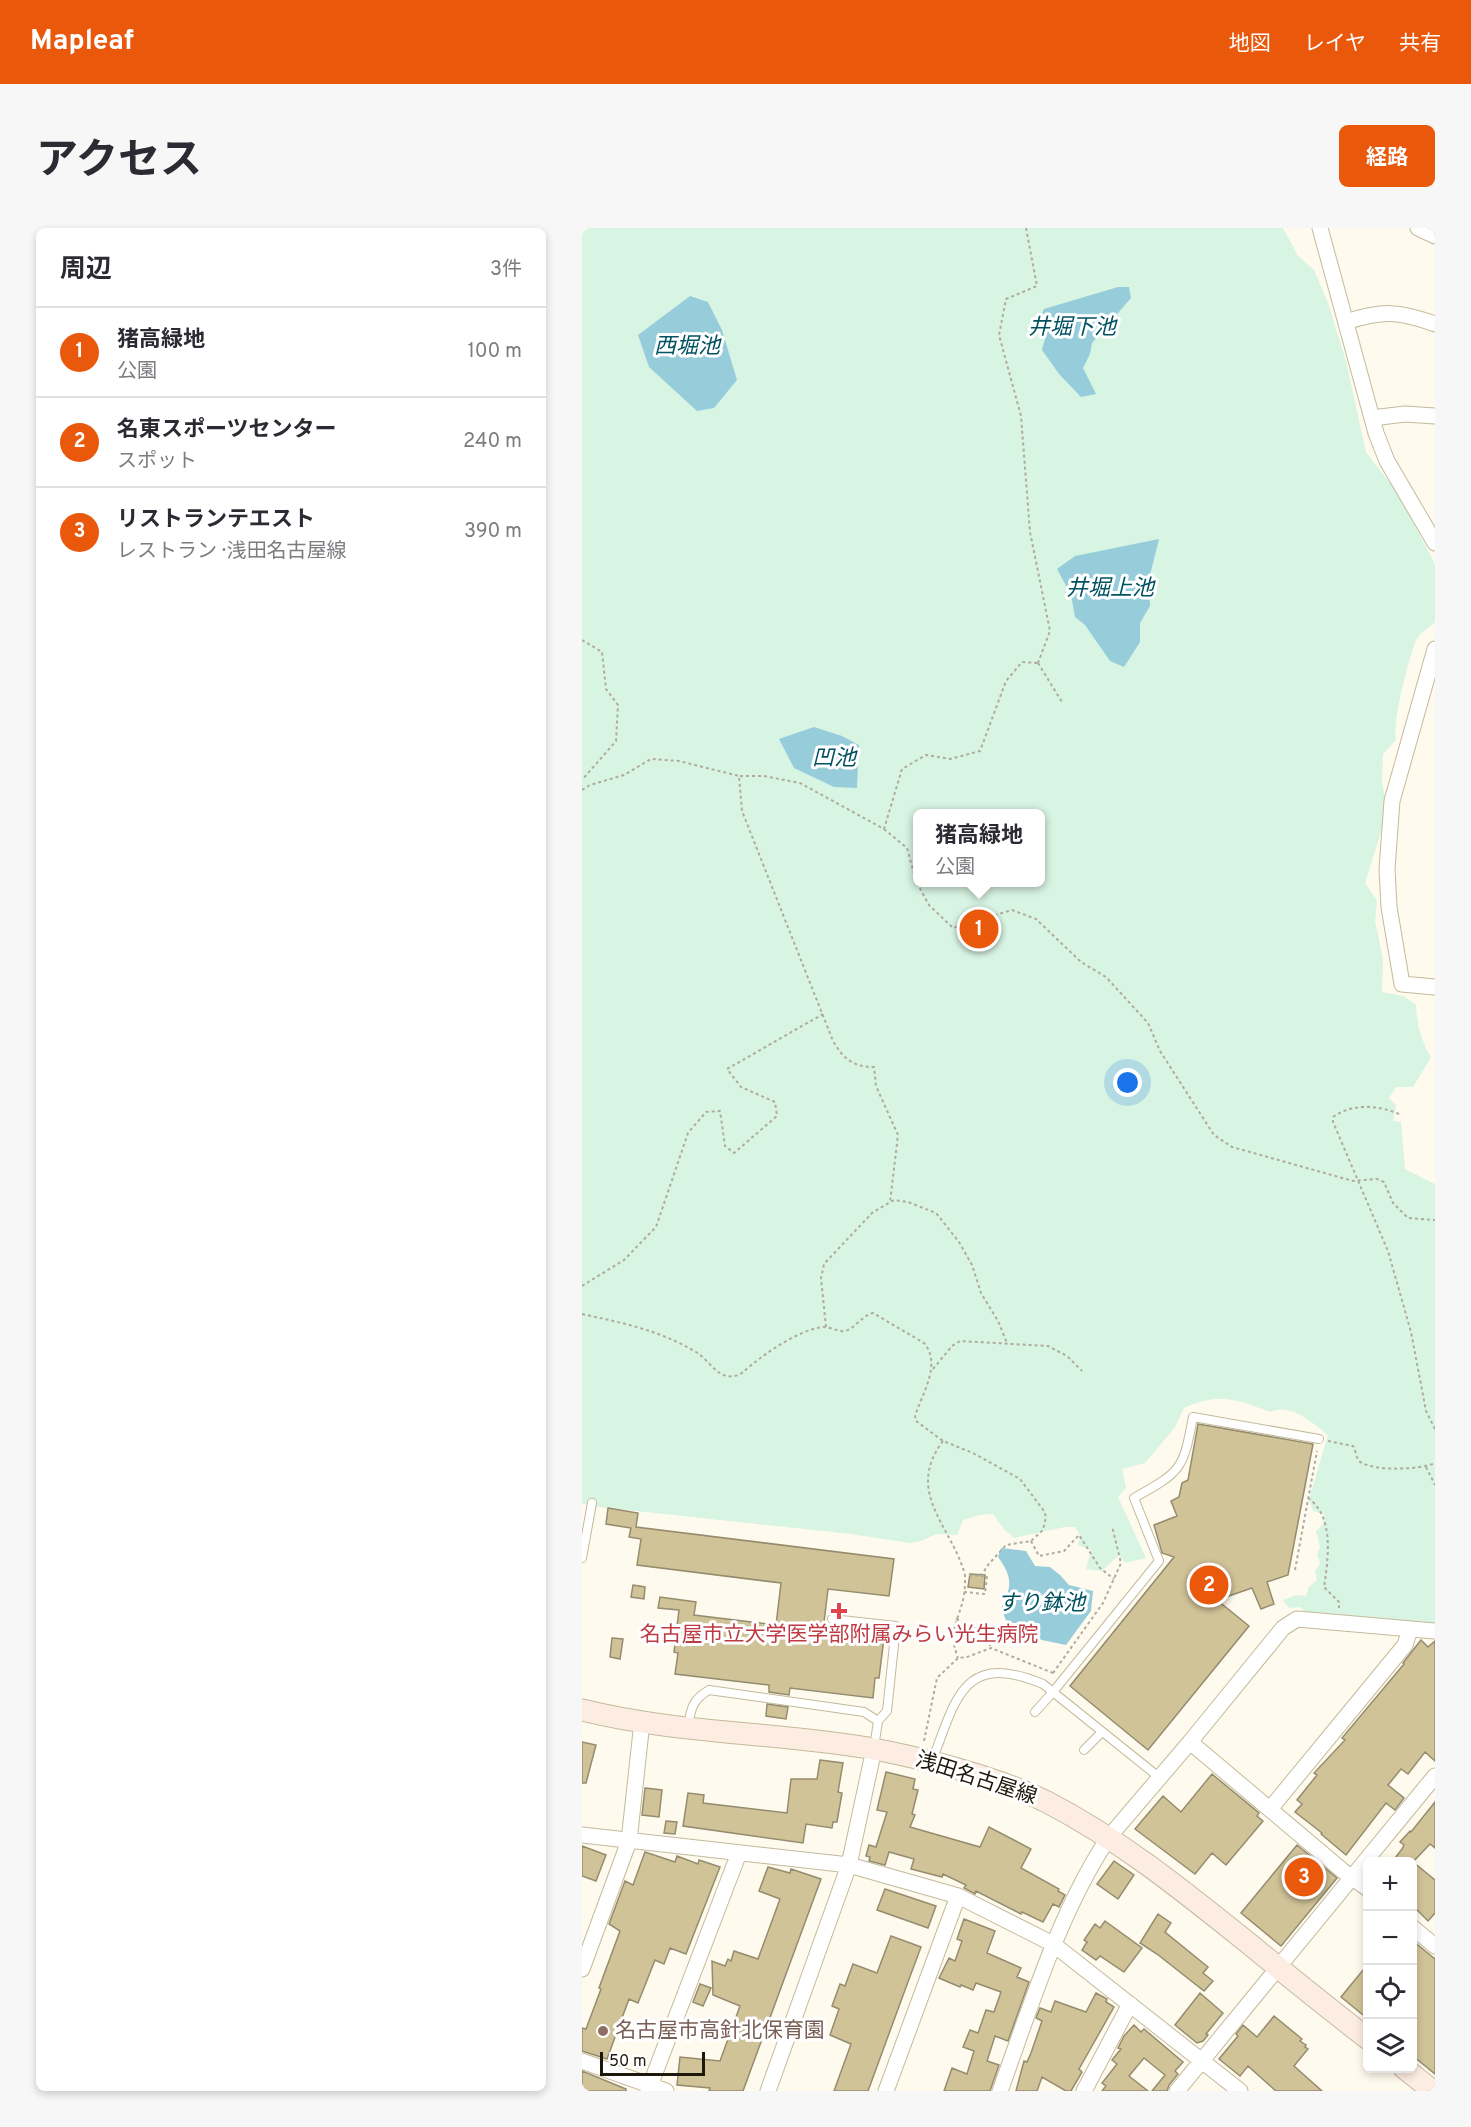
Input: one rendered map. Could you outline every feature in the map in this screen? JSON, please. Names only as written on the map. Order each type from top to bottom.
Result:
[{"type":"main road","name":"浅田名古屋線","points":[[582,1710],[642,1722],[874,1749],[1003,1784],[1035,1797],[1109,1837],[1158,1870],[1363,2035]]},
{"type":"main road","points":[[1410,2073],[1432,2091]]},
{"type":"street","points":[[1320,228],[1372,418],[1387,460],[1433,536]]},
{"type":"street","points":[[1418,228],[1435,236]]},
{"type":"street","points":[[1346,322],[1372,314],[1389,313],[1413,316],[1435,324]]},
{"type":"street","points":[[1372,418],[1405,414],[1435,416]]},
{"type":"street","points":[[1435,649],[1394,793],[1387,869],[1389,907],[1402,984],[1435,987]]},
{"type":"street","points":[[1000,2091],[1053,1944],[1098,1853],[1283,1628],[1297,1619],[1435,1631]]},
{"type":"street","points":[[1270,1809],[1405,1645],[1410,1629]]},
{"type":"street","points":[[582,1969],[629,1841],[642,1722]]},
{"type":"street","points":[[1190,1742],[1363,1885]]},
{"type":"street","points":[[768,2091],[849,1865],[874,1749]]},
{"type":"street","points":[[1177,2091],[1435,1776]]},
{"type":"street","points":[[582,1835],[849,1865],[958,1896],[1053,1944],[1240,2091]]},
{"type":"street","points":[[649,2088],[739,1853]]},
{"type":"street","points":[[886,2091],[958,1896]]},
{"type":"street","points":[[1417,1929],[1433,1939]]},
{"type":"street","points":[[1084,2091],[1130,2004]]},
{"type":"street","points":[[582,2061],[649,2088],[666,2091]]},
{"type":"lane","points":[[1035,1712],[1159,1561],[1134,1498],[1163,1482],[1181,1464],[1186,1454],[1193,1417],[1319,1439]]},
{"type":"lane","points":[[582,1558],[592,1503]]},
{"type":"lane","points":[[832,1619],[896,1626],[887,1711],[878,1720],[874,1749]]},
{"type":"lane","points":[[932,1763],[952,1706],[960,1693],[972,1681],[987,1674],[1005,1673],[1043,1684],[1160,1778]]},
{"type":"lane","points":[[688,1728],[690,1713],[697,1696],[709,1690],[864,1712],[878,1720]]},
{"type":"lane","points":[[1084,1750],[1102,1732]]},
{"type":"path","points":[[1026,228],[1037,286],[1006,299],[999,335],[1021,416],[1030,532],[1050,631],[1038,663]]},
{"type":"path","points":[[582,640],[602,652],[606,689],[618,705],[616,741],[582,780]]},
{"type":"path","points":[[884,829],[902,769],[926,756],[950,759],[980,750],[1006,681],[1022,662],[1038,663]]},
{"type":"path","points":[[1038,663],[1062,702]]},
{"type":"path","points":[[582,790],[590,784],[624,775],[651,759],[679,761],[740,776],[765,776],[800,783],[884,829],[907,848],[913,869]]},
{"type":"path","points":[[740,776],[742,811],[833,1041],[841,1054],[854,1065],[874,1067],[876,1086],[898,1135],[890,1202]]},
{"type":"path","points":[[920,887],[930,905],[952,928],[1012,910],[1036,919],[1081,962],[1106,977],[1148,1023],[1160,1051],[1214,1135],[1232,1147],[1353,1181],[1377,1179],[1384,1182],[1393,1203],[1408,1218],[1435,1220]]},
{"type":"path","points":[[582,1286],[624,1260],[656,1227],[688,1133],[706,1112],[720,1111],[725,1146],[734,1153],[777,1116],[775,1102],[741,1088],[727,1069],[823,1014]]},
{"type":"path","points":[[1399,1114],[1382,1107],[1351,1108],[1333,1117],[1333,1122],[1388,1251],[1411,1332],[1426,1411],[1435,1429]]},
{"type":"path","points":[[826,1327],[821,1278],[824,1264],[873,1212],[894,1200],[908,1202],[936,1213],[967,1254],[981,1293],[998,1321],[1007,1343]]},
{"type":"path","points":[[582,1314],[648,1329],[668,1336],[699,1354],[721,1375],[735,1377],[781,1344],[814,1329],[826,1327],[843,1332],[851,1329],[865,1315],[873,1313],[924,1343],[929,1349],[932,1370]]},
{"type":"path","points":[[981,1576],[1006,1545],[1031,1541],[1043,1530],[1046,1518],[1044,1510],[1020,1479],[974,1453],[943,1441],[916,1421],[915,1416],[932,1370],[952,1346],[960,1341],[1048,1346],[1067,1356],[1082,1371]]},
{"type":"path","points":[[1295,1570],[1319,1439],[1353,1446],[1356,1456],[1363,1464],[1400,1469],[1426,1467],[1435,1463]]},
{"type":"path","points":[[943,1441],[932,1459],[928,1491],[935,1512],[957,1554],[965,1575],[964,1592],[952,1634],[958,1658]]},
{"type":"path","points":[[1426,1467],[1435,1485]]},
{"type":"path","points":[[1308,1498],[1318,1508],[1325,1527],[1328,1557],[1324,1587],[1339,1602],[1338,1623]]},
{"type":"path","points":[[1043,1684],[1103,1603],[1121,1563],[1112,1526]]},
{"type":"path","points":[[1031,1541],[1039,1556],[1064,1551],[1079,1535],[1100,1568],[1114,1579]]},
{"type":"path","points":[[964,1592],[985,1594],[987,1576],[965,1575]]},
{"type":"path","points":[[957,1619],[978,1628],[988,1638],[992,1648]]},
{"type":"green space","points":[[582,228],[1283,228],[1298,256],[1314,270],[1328,303],[1346,361],[1366,452],[1397,492],[1435,564],[1435,622],[1417,638],[1402,689],[1396,719],[1396,740],[1383,754],[1382,780],[1385,799],[1382,829],[1365,883],[1377,901],[1375,921],[1383,959],[1382,992],[1404,996],[1416,1005],[1420,1032],[1431,1057],[1413,1087],[1396,1087],[1389,1098],[1396,1105],[1393,1121],[1401,1122],[1405,1169],[1435,1184],[1435,1624],[1308,1617],[1301,1607],[1289,1608],[1283,1600],[1296,1595],[1306,1596],[1309,1587],[1317,1580],[1315,1571],[1320,1563],[1317,1555],[1320,1547],[1316,1531],[1323,1524],[1324,1514],[1313,1511],[1309,1499],[1328,1435],[1301,1415],[1293,1412],[1278,1410],[1270,1412],[1227,1399],[1207,1400],[1184,1408],[1175,1427],[1145,1463],[1122,1469],[1126,1488],[1118,1497],[1146,1558],[1125,1563],[1119,1555],[1102,1571],[1086,1569],[1091,1550],[1078,1545],[1080,1535],[1075,1527],[1014,1538],[993,1514],[963,1520],[957,1535],[936,1534],[910,1543],[851,1534],[590,1506],[582,1503]]},
{"type":"water","name":"井堀下池","points":[[1118,287],[1129,287],[1131,298],[1092,343],[1090,354],[1083,368],[1096,394],[1081,397],[1059,374],[1042,350],[1046,335],[1039,319],[1044,309]]},
{"type":"water","name":"西堀池","points":[[690,296],[708,302],[722,330],[737,380],[714,408],[697,411],[649,367],[638,335]]},
{"type":"water","name":"井堀上池","points":[[1159,539],[1149,579],[1150,606],[1140,623],[1140,642],[1124,667],[1110,661],[1085,625],[1075,617],[1071,595],[1057,569],[1075,556]]},
{"type":"water","name":"凹池","points":[[814,727],[842,736],[859,745],[857,788],[834,787],[794,768],[779,739]]},
{"type":"water","name":"すり鉢池","points":[[1001,1548],[1026,1551],[1035,1566],[1050,1567],[1069,1585],[1093,1591],[1091,1611],[1066,1645],[1032,1638],[1025,1641],[1014,1640],[1001,1608],[1009,1582],[998,1557]]},
{"type":"building","points":[[1198,1424],[1313,1444],[1288,1575],[1267,1582],[1274,1604],[1261,1609],[1252,1588],[1217,1600],[1249,1626],[1148,1750],[1070,1686],[1174,1557],[1162,1553],[1154,1525],[1177,1516],[1171,1501],[1179,1497],[1182,1483],[1188,1480]]},
{"type":"building","points":[[608,1508],[638,1513],[636,1527],[894,1559],[889,1596],[828,1589],[823,1631],[884,1638],[879,1678],[875,1678],[873,1698],[790,1688],[789,1695],[769,1692],[769,1685],[675,1674],[678,1653],[674,1652],[679,1610],[658,1608],[660,1597],[696,1602],[694,1615],[776,1625],[781,1583],[637,1565],[641,1539],[629,1537],[631,1528],[606,1524]]},
{"type":"building","points":[[970,1574],[985,1575],[984,1589],[968,1587]]},
{"type":"building","points":[[633,1585],[645,1587],[644,1599],[631,1597]]},
{"type":"building","points":[[612,1638],[623,1639],[620,1659],[610,1657]]},
{"type":"building","points":[[1421,1640],[1428,1647],[1435,1641],[1435,1761],[1425,1752],[1408,1774],[1401,1769],[1388,1785],[1404,1798],[1395,1810],[1386,1803],[1346,1855],[1295,1812],[1302,1804],[1297,1800],[1317,1775],[1314,1773],[1345,1740],[1342,1738],[1404,1664]]},
{"type":"building","points":[[767,1704],[788,1707],[786,1719],[766,1716]]},
{"type":"building","points":[[582,1742],[596,1745],[586,1783],[582,1783]]},
{"type":"building","points":[[820,1760],[843,1763],[838,1792],[842,1793],[837,1822],[833,1822],[832,1828],[806,1824],[803,1843],[683,1826],[688,1793],[704,1795],[703,1803],[787,1813],[791,1779],[817,1779]]},
{"type":"building","points":[[886,1772],[915,1779],[913,1789],[918,1790],[912,1814],[915,1815],[910,1827],[980,1847],[989,1827],[1031,1849],[1021,1868],[1059,1889],[1058,1891],[1065,1895],[1059,1907],[1053,1904],[1043,1922],[1022,1912],[1021,1914],[976,1891],[975,1894],[964,1888],[966,1885],[943,1874],[942,1877],[911,1869],[914,1859],[889,1852],[885,1865],[869,1861],[870,1857],[866,1856],[869,1845],[876,1847],[887,1812],[877,1810]]},
{"type":"building","points":[[1212,1774],[1259,1813],[1257,1816],[1263,1821],[1226,1865],[1212,1853],[1195,1874],[1135,1829],[1163,1796],[1181,1812]]},
{"type":"building","points":[[645,1788],[662,1790],[659,1817],[642,1815]]},
{"type":"building","points":[[1435,1802],[1435,1848],[1430,1844],[1417,1858],[1396,1857],[1404,1845],[1400,1842]]},
{"type":"building","points":[[666,1821],[677,1822],[675,1834],[664,1833]]},
{"type":"building","points":[[1297,1845],[1337,1878],[1281,1946],[1241,1913]]},
{"type":"building","points":[[582,1846],[606,1855],[596,1881],[582,1876]]},
{"type":"building","points":[[645,1852],[675,1862],[677,1856],[698,1864],[699,1860],[720,1867],[686,1954],[670,1948],[664,1964],[655,1960],[638,2003],[629,1999],[607,2059],[582,2051],[582,2028],[586,2029],[620,1931],[609,1924],[625,1881],[633,1885]]},
{"type":"building","points":[[1114,1861],[1134,1875],[1118,1899],[1097,1884]]},
{"type":"building","points":[[1417,1865],[1435,1880],[1435,1913],[1428,1921],[1417,1910]]},
{"type":"building","points":[[768,1867],[790,1873],[791,1869],[821,1879],[743,2091],[709,2091],[710,2088],[677,2085],[680,2057],[720,2061],[740,2006],[713,1995],[712,1961],[725,1966],[728,1959],[731,1961],[734,1951],[758,1959],[780,1899],[759,1891]]},
{"type":"building","points":[[885,1889],[936,1906],[928,1928],[877,1910]]},
{"type":"building","points":[[1158,1914],[1171,1923],[1165,1932],[1208,1967],[1203,1973],[1213,1981],[1204,1991],[1140,1943]]},
{"type":"building","points":[[964,1919],[995,1931],[987,1953],[1021,1968],[1017,1977],[1029,1982],[1008,2041],[995,2036],[987,2061],[999,2065],[990,2091],[944,2091],[952,2068],[967,2074],[974,2051],[963,2047],[970,2030],[978,2033],[986,2010],[994,2012],[1001,1992],[976,1983],[973,1990],[939,1978],[949,1958],[955,1961],[962,1941],[957,1939]]},
{"type":"building","points":[[1105,1921],[1142,1948],[1124,1972],[1100,1956],[1096,1960],[1082,1950],[1087,1942],[1084,1940],[1095,1924],[1100,1928]]},
{"type":"building","points":[[891,1936],[921,1947],[868,2091],[834,2091],[851,2044],[830,2035],[839,2009],[832,2006],[840,1984],[845,1986],[853,1964],[877,1973]]},
{"type":"building","points":[[1417,1944],[1435,1959],[1435,2074],[1417,2059]]},
{"type":"building","points":[[1363,1970],[1363,2015],[1341,1997]]},
{"type":"building","points":[[700,1984],[711,1988],[703,2006],[693,2002]]},
{"type":"building","points":[[1096,1993],[1107,1999],[1106,2002],[1114,2007],[1079,2069],[1082,2072],[1071,2091],[1066,2091],[1042,2077],[1037,2091],[1016,2091],[1024,2061],[1027,2062],[1042,2021],[1036,2018],[1040,2008],[1051,2012],[1055,2001],[1086,2012]]},
{"type":"building","points":[[1200,1993],[1223,2013],[1203,2041],[1197,2043],[1175,2025]]},
{"type":"building","points":[[1274,2016],[1306,2045],[1308,2049],[1294,2066],[1322,2091],[1276,2091],[1248,2066],[1240,2076],[1219,2059],[1238,2036],[1236,2034],[1243,2025],[1257,2037]]},
{"type":"building","points":[[1134,2025],[1141,2032],[1144,2029],[1183,2062],[1175,2071],[1178,2074],[1167,2091],[1152,2091],[1165,2075],[1144,2058],[1129,2076],[1148,2091],[1102,2091],[1106,2086],[1102,2083],[1117,2064],[1112,2060],[1121,2049],[1118,2048],[1124,2036]]},
{"type":"building","points":[[582,2071],[626,2089],[626,2091],[582,2091]]},
{"type":"place","name":"猪高緑地","points":[[979,929]]},
{"type":"place","name":"名東スポーツセンター","points":[[1209,1585]]},
{"type":"place","name":"名古屋市立大学医学部附属みらい光生病院","points":[[839,1611]]},
{"type":"place","name":"リストランテエスト","points":[[1304,1877]]},
{"type":"place","name":"名古屋市高針北保育園","points":[[603,2031]]}]
